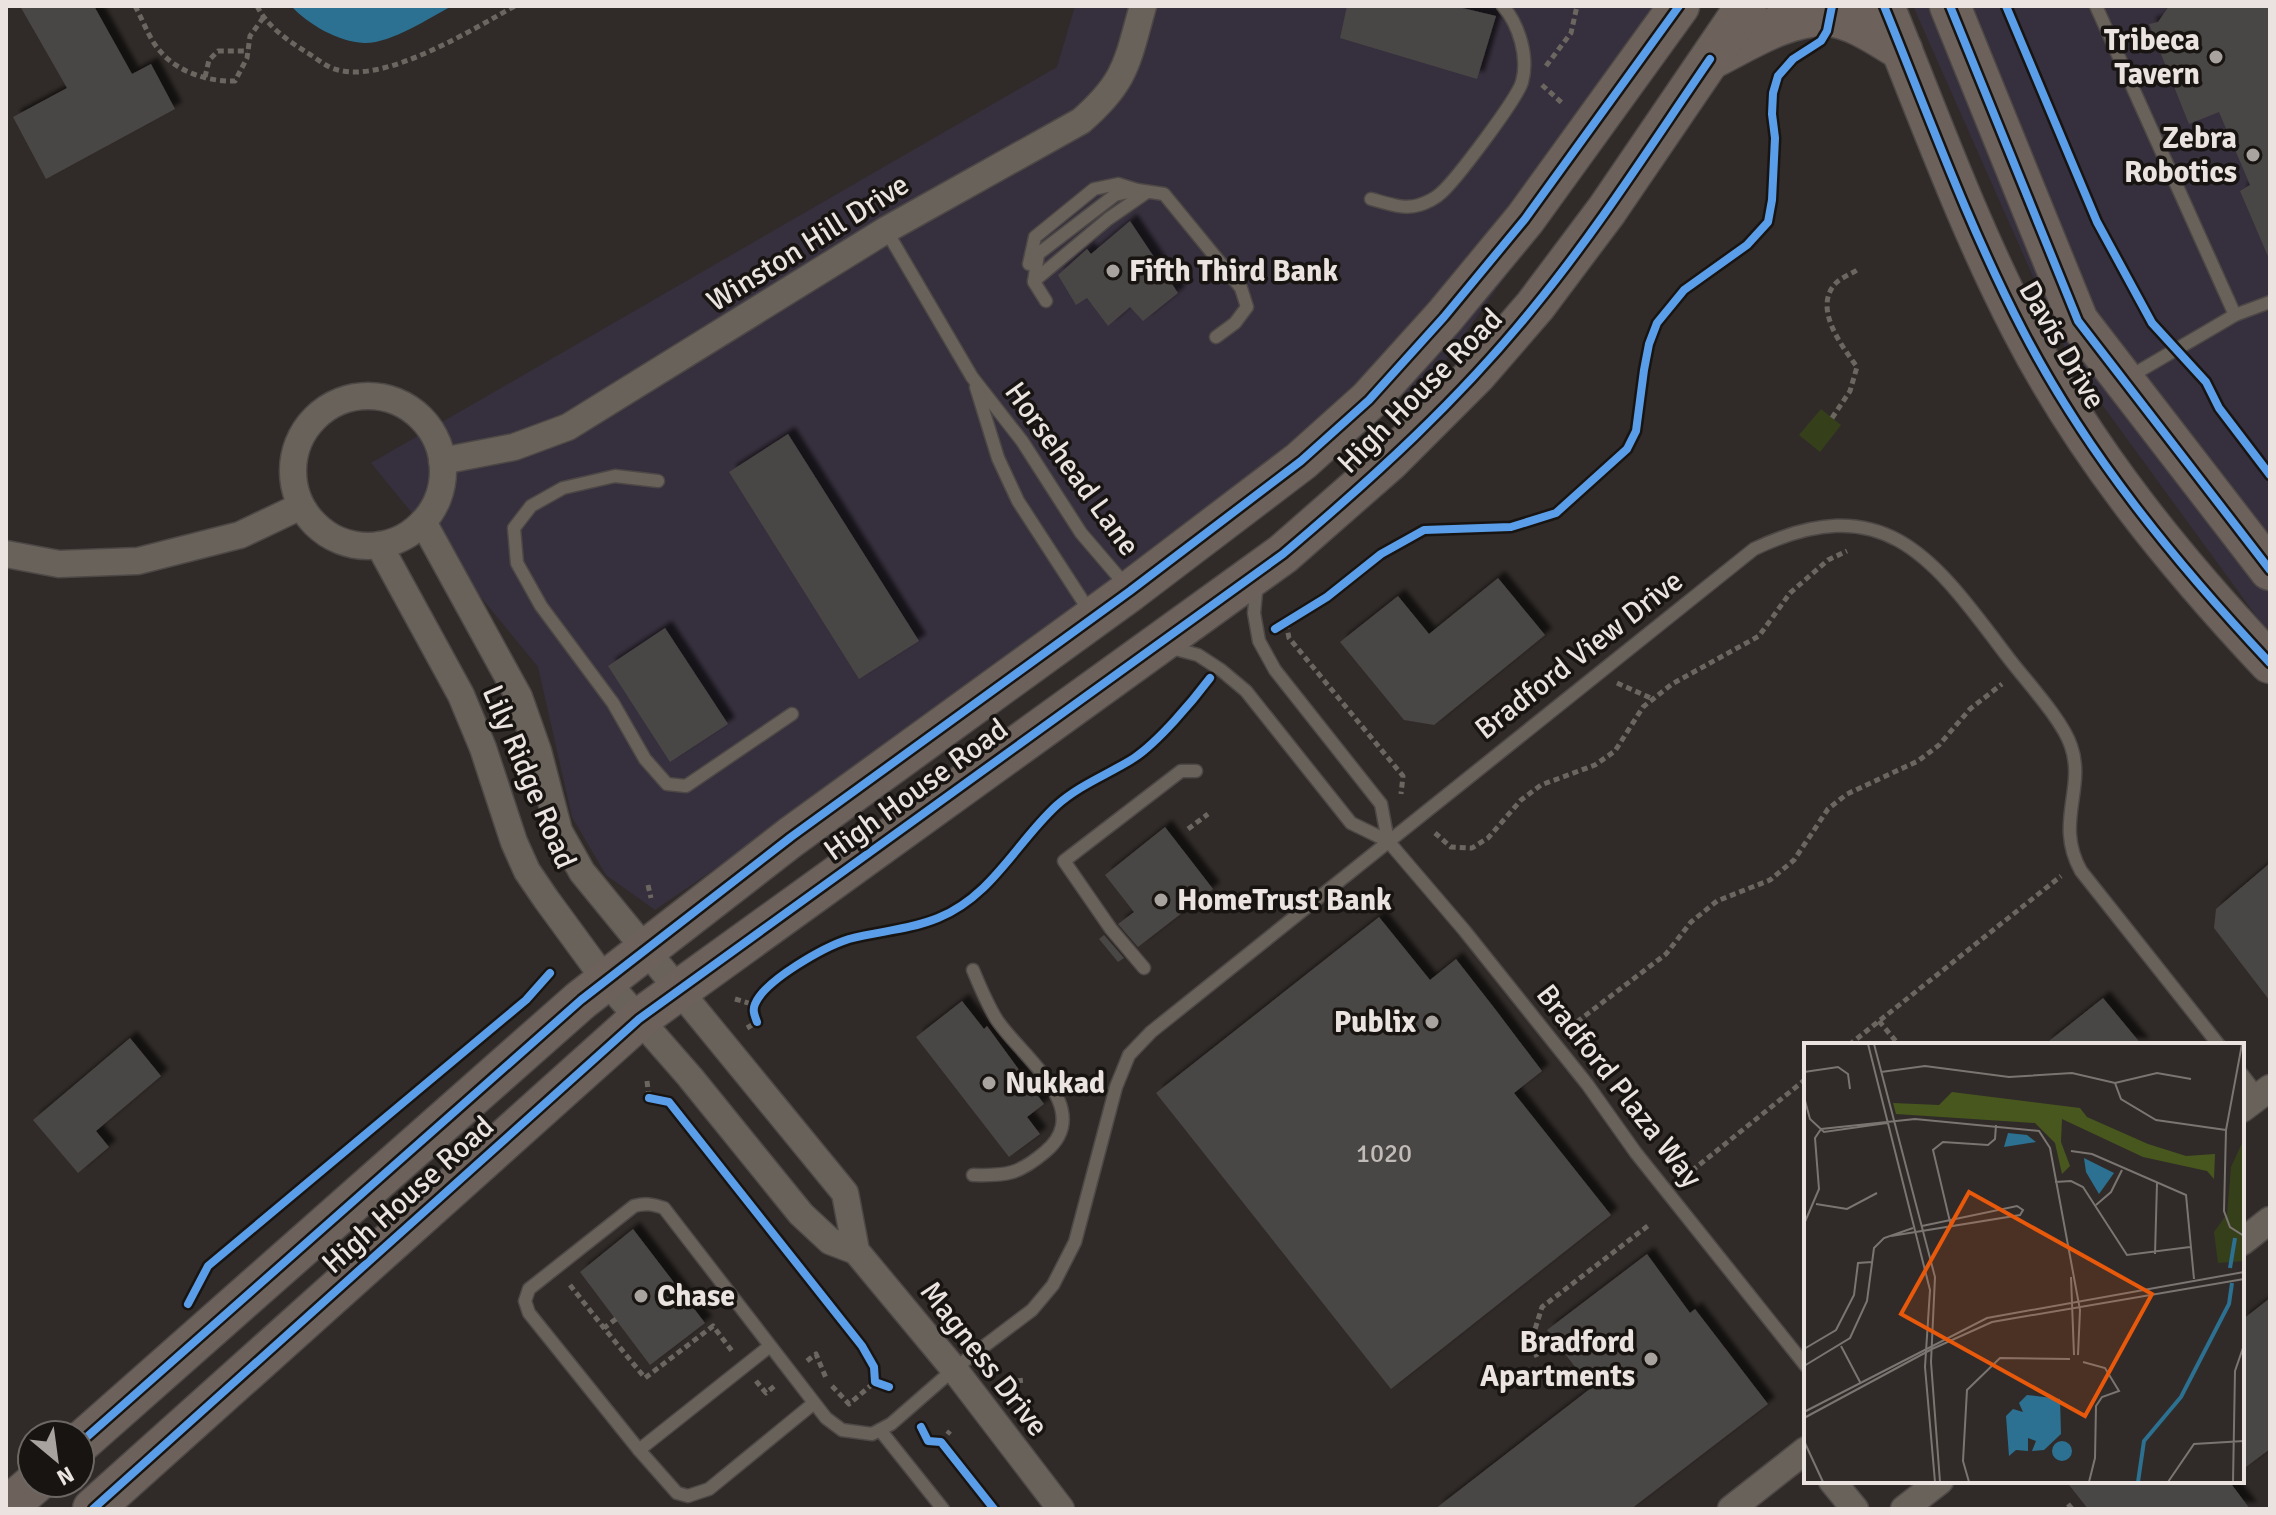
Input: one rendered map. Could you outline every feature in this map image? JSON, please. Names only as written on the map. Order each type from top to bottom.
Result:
[{"type":"main road","name":"High House Road","points":[[96,1429],[606,981],[791,837],[1130,591],[1301,461],[1369,400],[1444,317],[1525,219],[1679,6]]},
{"type":"main road","name":"High House Road","points":[[93,1509],[639,1019],[1283,554],[1336,509],[1442,410],[1535,306],[1607,210],[1746,6]]},
{"type":"main road","name":"Davis Drive","points":[[1884,6],[1989,263],[2023,332],[2068,409],[2153,531],[2270,663]]},
{"type":"main road","name":"Davis Drive","points":[[1950,6],[2078,321],[2270,570]]},
{"type":"main road","points":[[1710,59],[1789,21],[1830,16],[1865,28],[1902,50]]},
{"type":"street","name":"Winston Hill Drive","points":[[442,461],[514,447],[568,427],[886,230],[1081,121],[1108,97],[1125,71],[1143,6]]},
{"type":"street","points":[[372,396],[390,399],[411,409],[427,424],[437,441],[442,461],[441,486],[434,506],[423,522],[403,537],[379,545],[352,545],[330,536],[315,524],[301,506],[293,477],[296,448],[306,429],[333,404],[352,398],[372,396]]},
{"type":"street","points":[[6,554],[59,564],[138,561],[240,535],[301,506]]},
{"type":"street","name":"Lily Ridge Road","points":[[423,522],[519,697],[538,751],[559,831],[569,852],[679,992]]},
{"type":"street","name":"Lily Ridge Road","points":[[379,545],[461,695],[527,871],[606,981],[639,1019]]},
{"type":"street","name":"Magness Drive","points":[[679,992],[845,1193],[856,1251],[954,1369],[1061,1509]]},
{"type":"street","name":"Magness Drive","points":[[639,1019],[801,1214],[830,1241],[856,1251]]},
{"type":"street","points":[[2244,1240],[2270,1220]]},
{"type":"street","points":[[1731,1509],[1804,1452]]},
{"type":"street","points":[[1834,1483],[1855,1509]]},
{"type":"street","points":[[1904,1509],[1937,1483]]},
{"type":"lane","points":[[1371,199],[1407,207],[1423,204],[1441,193],[1511,102],[1522,82],[1523,46],[1512,17],[1503,6]]},
{"type":"lane","points":[[2096,6],[2235,315]]},
{"type":"lane","points":[[1034,282],[1142,191]]},
{"type":"lane","points":[[1046,301],[1034,282],[1038,254],[1115,195],[1142,191],[1164,194],[1241,288],[1247,307],[1235,323],[1216,337]]},
{"type":"lane","name":"Horsehead Lane","points":[[886,230],[972,377],[1022,441],[1081,533],[1130,591]]},
{"type":"lane","points":[[2123,380],[2235,315],[2270,302]]},
{"type":"lane","name":"Horsehead Lane","points":[[972,377],[998,458],[1018,501],[1094,617]]},
{"type":"lane","points":[[658,481],[615,476],[563,488],[531,506],[514,528],[517,563],[541,606],[613,703],[645,759],[667,784],[686,786],[792,714]]},
{"type":"lane","name":"Bradford View Drive","points":[[880,1430],[1032,1310],[1053,1285],[1075,1242],[1116,1087],[1129,1055],[1151,1032],[1754,549],[1812,527],[1867,527],[1898,540],[1926,560],[1947,581],[2019,671],[2071,745],[2075,766],[2069,835],[2071,852],[2089,882],[2217,1043]]},
{"type":"lane","name":"Bradford Plaza Way","points":[[1259,569],[1254,613],[1259,641],[1275,670],[1381,804],[1388,841]]},
{"type":"lane","name":"Bradford Plaza Way","points":[[1157,644],[1198,655],[1246,691],[1351,823],[1388,841],[1553,1041],[1643,1162],[1804,1363]]},
{"type":"lane","points":[[1144,968],[1111,929],[1064,861],[1181,771],[1196,771]]},
{"type":"lane","points":[[973,970],[998,1022],[1055,1091],[1062,1107],[1062,1124],[1054,1144],[1024,1170],[1002,1176],[973,1175]]},
{"type":"lane","points":[[2244,1077],[2260,1100]]},
{"type":"lane","points":[[814,1403],[709,1489],[688,1496],[677,1493],[529,1313],[525,1301],[529,1289],[634,1206],[645,1203],[664,1208],[826,1418],[842,1430],[872,1434],[880,1430],[943,1509]]},
{"type":"lane","points":[[639,1450],[770,1346]]},
{"type":"path","points":[[145,6],[136,8],[158,50],[173,64],[216,82],[235,81],[242,70],[250,36],[263,18]]},
{"type":"path","points":[[257,6],[263,18],[294,45],[337,70],[370,71],[409,61],[515,6]]},
{"type":"path","points":[[1542,71],[1571,33],[1577,6]]},
{"type":"path","points":[[205,77],[209,60],[218,51],[248,51]]},
{"type":"path","points":[[1539,81],[1562,103]]},
{"type":"path","points":[[1832,418],[1850,391],[1857,367],[1838,340],[1826,306],[1834,284],[1857,270]]},
{"type":"path","points":[[1435,833],[1451,847],[1472,848],[1488,838],[1521,800],[1541,785],[1595,765],[1615,751],[1643,707],[1653,699],[1692,671],[1759,636],[1790,593],[1828,560],[1845,551],[1898,540]]},
{"type":"path","points":[[1275,629],[1300,614]]},
{"type":"path","points":[[1286,623],[1289,638],[1403,776],[1401,794]]},
{"type":"path","points":[[1603,668],[1619,685],[1653,699]]},
{"type":"path","points":[[1553,1041],[1666,954],[1691,922],[1717,901],[1770,880],[1794,860],[1828,809],[1847,794],[1918,761],[1939,745],[1970,709],[2019,671]]},
{"type":"path","points":[[1188,829],[1208,814]]},
{"type":"path","points":[[1852,1043],[2053,882]]},
{"type":"path","points":[[648,885],[651,898]]},
{"type":"path","points":[[743,1031],[757,1022],[753,1013],[763,994]]},
{"type":"path","points":[[735,999],[755,1005]]},
{"type":"path","points":[[1879,1021],[1897,1043]]},
{"type":"path","points":[[647,1081],[654,1099]]},
{"type":"path","points":[[1684,1177],[1804,1081]]},
{"type":"path","points":[[1537,1357],[1531,1342],[1542,1307],[1649,1225]]},
{"type":"path","points":[[570,1285],[604,1328]]},
{"type":"path","points":[[875,1374],[875,1382],[889,1387]]},
{"type":"path","points":[[1007,1382],[1026,1380]]},
{"type":"path","points":[[941,1442],[950,1431]]},
{"type":"path","points":[[928,1441],[941,1442],[950,1453]]},
{"type":"shaded area","points":[[1075,6],[1697,6],[1437,373],[655,910],[606,875],[572,817],[538,667],[371,463],[1057,67]]},
{"type":"shaded area","points":[[1913,6],[2270,6],[2270,635],[2071,362]]},
{"type":"green space","points":[[1821,409],[1841,425],[1820,452],[1799,435]]},
{"type":"water","points":[[291,6],[452,6],[397,35],[364,43],[324,31]]},
{"type":"building","points":[[20,6],[94,6],[132,74],[151,64],[175,109],[46,179],[13,117],[67,88]]},
{"type":"building","points":[[1347,6],[1454,6],[1496,16],[1477,79],[1340,38]]},
{"type":"building","name":"Tribeca Tavern","points":[[2169,6],[2270,6],[2270,261],[2240,191],[2250,185],[2219,112],[2189,124],[2149,24],[2158,22]]},
{"type":"building","name":"Fifth Third Bank","points":[[1130,221],[1178,293],[1143,321],[1130,307],[1108,326],[1087,298],[1076,305],[1058,275],[1087,249],[1091,254]]},
{"type":"building","points":[[788,434],[919,641],[859,679],[729,472]]},
{"type":"building","points":[[1498,578],[1545,635],[1434,725],[1404,720],[1340,642],[1398,596],[1429,634]]},
{"type":"building","points":[[665,628],[728,724],[670,762],[608,666]]},
{"type":"building","name":"HomeTrust Bank","points":[[1165,827],[1213,889],[1138,947],[1118,924],[1134,912],[1105,875]]},
{"type":"building","points":[[2270,863],[2270,1001],[2214,928],[2216,909]]},
{"type":"building","points":[[1379,917],[1430,980],[1456,959],[1495,1009],[1542,1071],[1514,1093],[1611,1215],[1391,1389],[1156,1093]]},
{"type":"building","points":[[1104,935],[1124,958],[1118,962],[1099,939]]},
{"type":"building","points":[[2103,998],[2140,1043],[2047,1043]]},
{"type":"building","name":"Nukkad","points":[[962,1001],[984,1029],[987,1026],[1044,1104],[1027,1117],[1040,1134],[1009,1157],[916,1037]]},
{"type":"building","points":[[130,1038],[161,1076],[96,1131],[109,1147],[78,1173],[33,1120]]},
{"type":"building","name":"Chase","points":[[633,1229],[705,1323],[650,1365],[580,1272]]},
{"type":"building","name":"Bradford Apartments","points":[[1647,1254],[1690,1313],[1695,1309],[1768,1404],[1631,1509],[1435,1509],[1591,1388],[1547,1330]]},
{"type":"building","points":[[2270,1298],[2270,1449],[2244,1468],[2244,1318]]},
{"type":"building","points":[[2068,1483],[2230,1483],[2250,1509],[2088,1509]]},
{"type":"cycle path","points":[[96,1429],[581,1000],[791,837],[1130,591],[1301,461],[1369,400],[1444,317],[1525,219],[1679,6]]},
{"type":"cycle path","points":[[1275,629],[1327,597],[1381,554],[1424,530],[1511,527],[1556,513],[1627,449],[1636,431],[1649,344],[1657,323],[1684,290],[1747,245],[1768,222],[1775,138],[1773,93],[1778,76],[1793,59],[1821,41],[1827,31],[1832,6]]},
{"type":"cycle path","points":[[1884,6],[1984,250],[2047,375],[2134,505],[2200,586],[2270,663]]},
{"type":"cycle path","points":[[1950,6],[2078,321],[2270,570]]},
{"type":"cycle path","points":[[2006,6],[2097,222],[2152,323],[2206,382],[2219,408],[2270,475]]},
{"type":"cycle path","points":[[93,1509],[639,1019],[1283,554],[1350,496],[1446,406],[1506,341],[1603,216],[1710,59]]},
{"type":"cycle path","points":[[757,1022],[754,1009],[761,995],[783,975],[811,957],[849,939],[938,918],[974,896],[1056,806],[1143,751],[1174,721],[1210,678]]},
{"type":"cycle path","points":[[188,1304],[208,1266],[526,1000],[550,973]]},
{"type":"cycle path","points":[[649,1098],[669,1102],[862,1346],[874,1367],[875,1382],[889,1387]]},
{"type":"cycle path","points":[[921,1427],[928,1441],[941,1442],[994,1509]]},
{"type":"place","name":"Tribeca Tavern","points":[[2216,57]]},
{"type":"place","name":"Zebra Robotics","points":[[2253,155]]},
{"type":"place","name":"Fifth Third Bank","points":[[1113,271]]},
{"type":"place","name":"HomeTrust Bank","points":[[1161,900]]},
{"type":"place","name":"Publix","points":[[1432,1022]]},
{"type":"place","name":"Nukkad","points":[[989,1083]]},
{"type":"place","name":"Chase","points":[[641,1296]]},
{"type":"place","name":"Bradford Apartments","points":[[1651,1359]]}]
